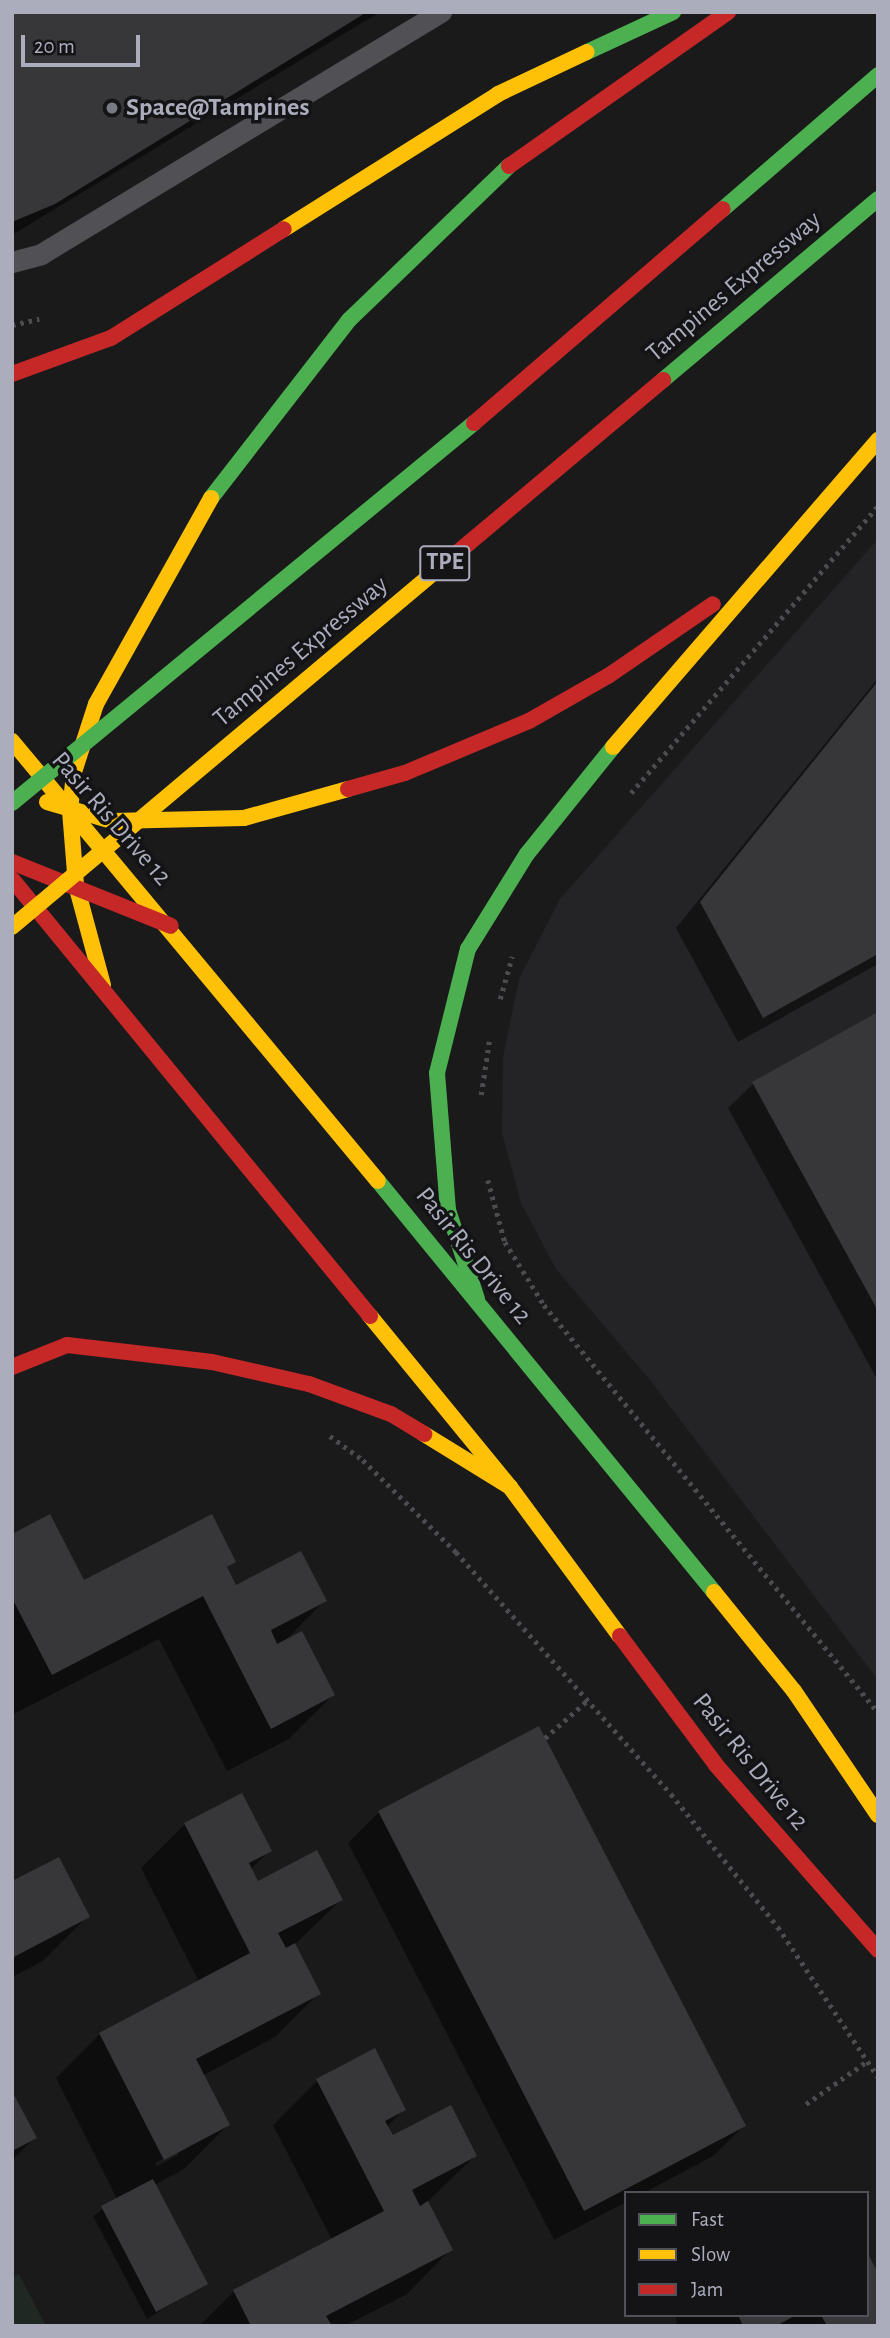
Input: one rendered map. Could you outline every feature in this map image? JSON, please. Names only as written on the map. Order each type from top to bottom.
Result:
[{"type":"main road","points":[[12,374],[111,338],[498,94],[673,12]]},
{"type":"main road","points":[[103,985],[76,885],[70,811],[74,772],[96,704],[208,502],[349,320],[515,160],[727,12]]},
{"type":"main road","points":[[12,803],[376,508],[878,75]]},
{"type":"main road","name":"Tampines Expressway","points":[[12,927],[878,199]]},
{"type":"main road","points":[[477,1298],[448,1210],[438,1073],[468,949],[527,855],[755,575],[878,440]]},
{"type":"main road","points":[[12,789],[70,811],[124,821],[244,818],[405,773],[529,721],[608,676],[755,575]]},
{"type":"main road","name":"Pasir Ris Drive 12","points":[[12,741],[171,926],[477,1298],[794,1691],[878,1815]]},
{"type":"main road","points":[[12,862],[76,885],[171,926]]},
{"type":"main road","name":"Pasir Ris Drive 12","points":[[12,878],[103,985],[510,1487],[716,1765],[878,1950]]},
{"type":"main road","points":[[12,1367],[67,1345],[212,1362],[309,1384],[391,1414],[510,1487]]},
{"type":"lane","points":[[12,262],[41,254],[441,12]]},
{"type":"path","points":[[625,800],[878,506]]},
{"type":"path","points":[[498,1003],[514,951]]},
{"type":"path","points":[[481,1109],[491,1029]]},
{"type":"path","points":[[485,1171],[505,1242],[544,1304],[878,1712]]},
{"type":"path","points":[[319,1428],[363,1460],[456,1552],[589,1699],[778,1927],[878,2077]]},
{"type":"path","points":[[545,1738],[589,1699]]},
{"type":"path","points":[[806,2104],[866,2062]]},
{"type":"shaded area","points":[[878,539],[878,1680],[650,1380],[556,1269],[521,1203],[502,1133],[503,1057],[519,979],[560,899]]},
{"type":"shaded area","points":[[19,2274],[46,2326],[12,2326],[12,2277]]},
{"type":"building","name":"Space@Tampines","points":[[12,12],[367,12],[55,204],[12,222]]},
{"type":"building","points":[[878,681],[878,954],[763,1018],[700,902]]},
{"type":"building","points":[[878,1012],[878,1311],[752,1082]]},
{"type":"building","points":[[50,1514],[84,1580],[212,1514],[236,1562],[227,1567],[236,1585],[301,1551],[327,1601],[271,1630],[277,1644],[302,1631],[335,1695],[271,1729],[203,1596],[52,1675],[12,1598],[12,1534]]},
{"type":"building","points":[[539,1726],[746,2126],[584,2211],[378,1811]]},
{"type":"building","points":[[242,1793],[272,1851],[249,1863],[258,1881],[317,1850],[343,1900],[278,1933],[286,1948],[295,1943],[321,1994],[196,2059],[230,2125],[164,2160],[99,2033],[250,1953],[184,1823]]},
{"type":"building","points":[[59,1857],[90,1917],[12,1958],[12,1881]]},
{"type":"building","points":[[375,2048],[406,2110],[385,2121],[393,2135],[451,2105],[477,2156],[412,2190],[420,2206],[428,2201],[453,2250],[326,2316],[332,2326],[251,2326],[233,2290],[384,2211],[316,2079]]},
{"type":"building","points":[[12,2091],[37,2138],[12,2151]]},
{"type":"building","points":[[153,2179],[208,2284],[156,2312],[101,2206]]},
{"type":"building","points":[[869,2256],[878,2273],[878,2326],[827,2326],[822,2317],[869,2317]]},
{"type":"building","points":[[739,2317],[792,2317],[776,2326],[743,2326]]},
{"type":"traffic: fast","points":[[587,52],[673,12]]},
{"type":"traffic: fast","points":[[723,209],[878,75]]},
{"type":"traffic: fast","points":[[211,498],[349,320],[509,166]]},
{"type":"traffic: fast","points":[[663,380],[878,199]]},
{"type":"traffic: fast","points":[[12,803],[474,423]]},
{"type":"traffic: fast","points":[[477,1299],[448,1210],[437,1073],[468,949],[527,854],[613,747]]},
{"type":"traffic: fast","points":[[378,1181],[714,1592]]},
{"type":"traffic: slow","points":[[284,229],[498,94],[587,52]]},
{"type":"traffic: slow","points":[[613,747],[878,440]]},
{"type":"traffic: slow","points":[[103,985],[76,885],[70,811],[74,772],[96,704],[211,498]]},
{"type":"traffic: slow","points":[[12,927],[451,558]]},
{"type":"traffic: slow","points":[[12,741],[378,1181]]},
{"type":"traffic: slow","points":[[47,802],[112,821],[244,818],[348,789]]},
{"type":"traffic: slow","points":[[370,1316],[510,1487],[620,1636]]},
{"type":"traffic: slow","points":[[424,1434],[510,1487]]},
{"type":"traffic: slow","points":[[714,1592],[794,1691],[878,1815]]},
{"type":"traffic: jam","points":[[509,166],[728,12]]},
{"type":"traffic: jam","points":[[474,423],[723,209]]},
{"type":"traffic: jam","points":[[12,374],[111,338],[284,229]]},
{"type":"traffic: jam","points":[[451,558],[663,380]]},
{"type":"traffic: jam","points":[[348,789],[405,773],[529,721],[608,676],[713,604]]},
{"type":"traffic: jam","points":[[12,862],[171,926]]},
{"type":"traffic: jam","points":[[12,879],[370,1316]]},
{"type":"traffic: jam","points":[[12,1367],[67,1345],[212,1362],[309,1384],[391,1414],[424,1434]]},
{"type":"traffic: jam","points":[[620,1636],[716,1765],[878,1950]]},
{"type":"place","name":"Space@Tampines","points":[[112,108]]}]
